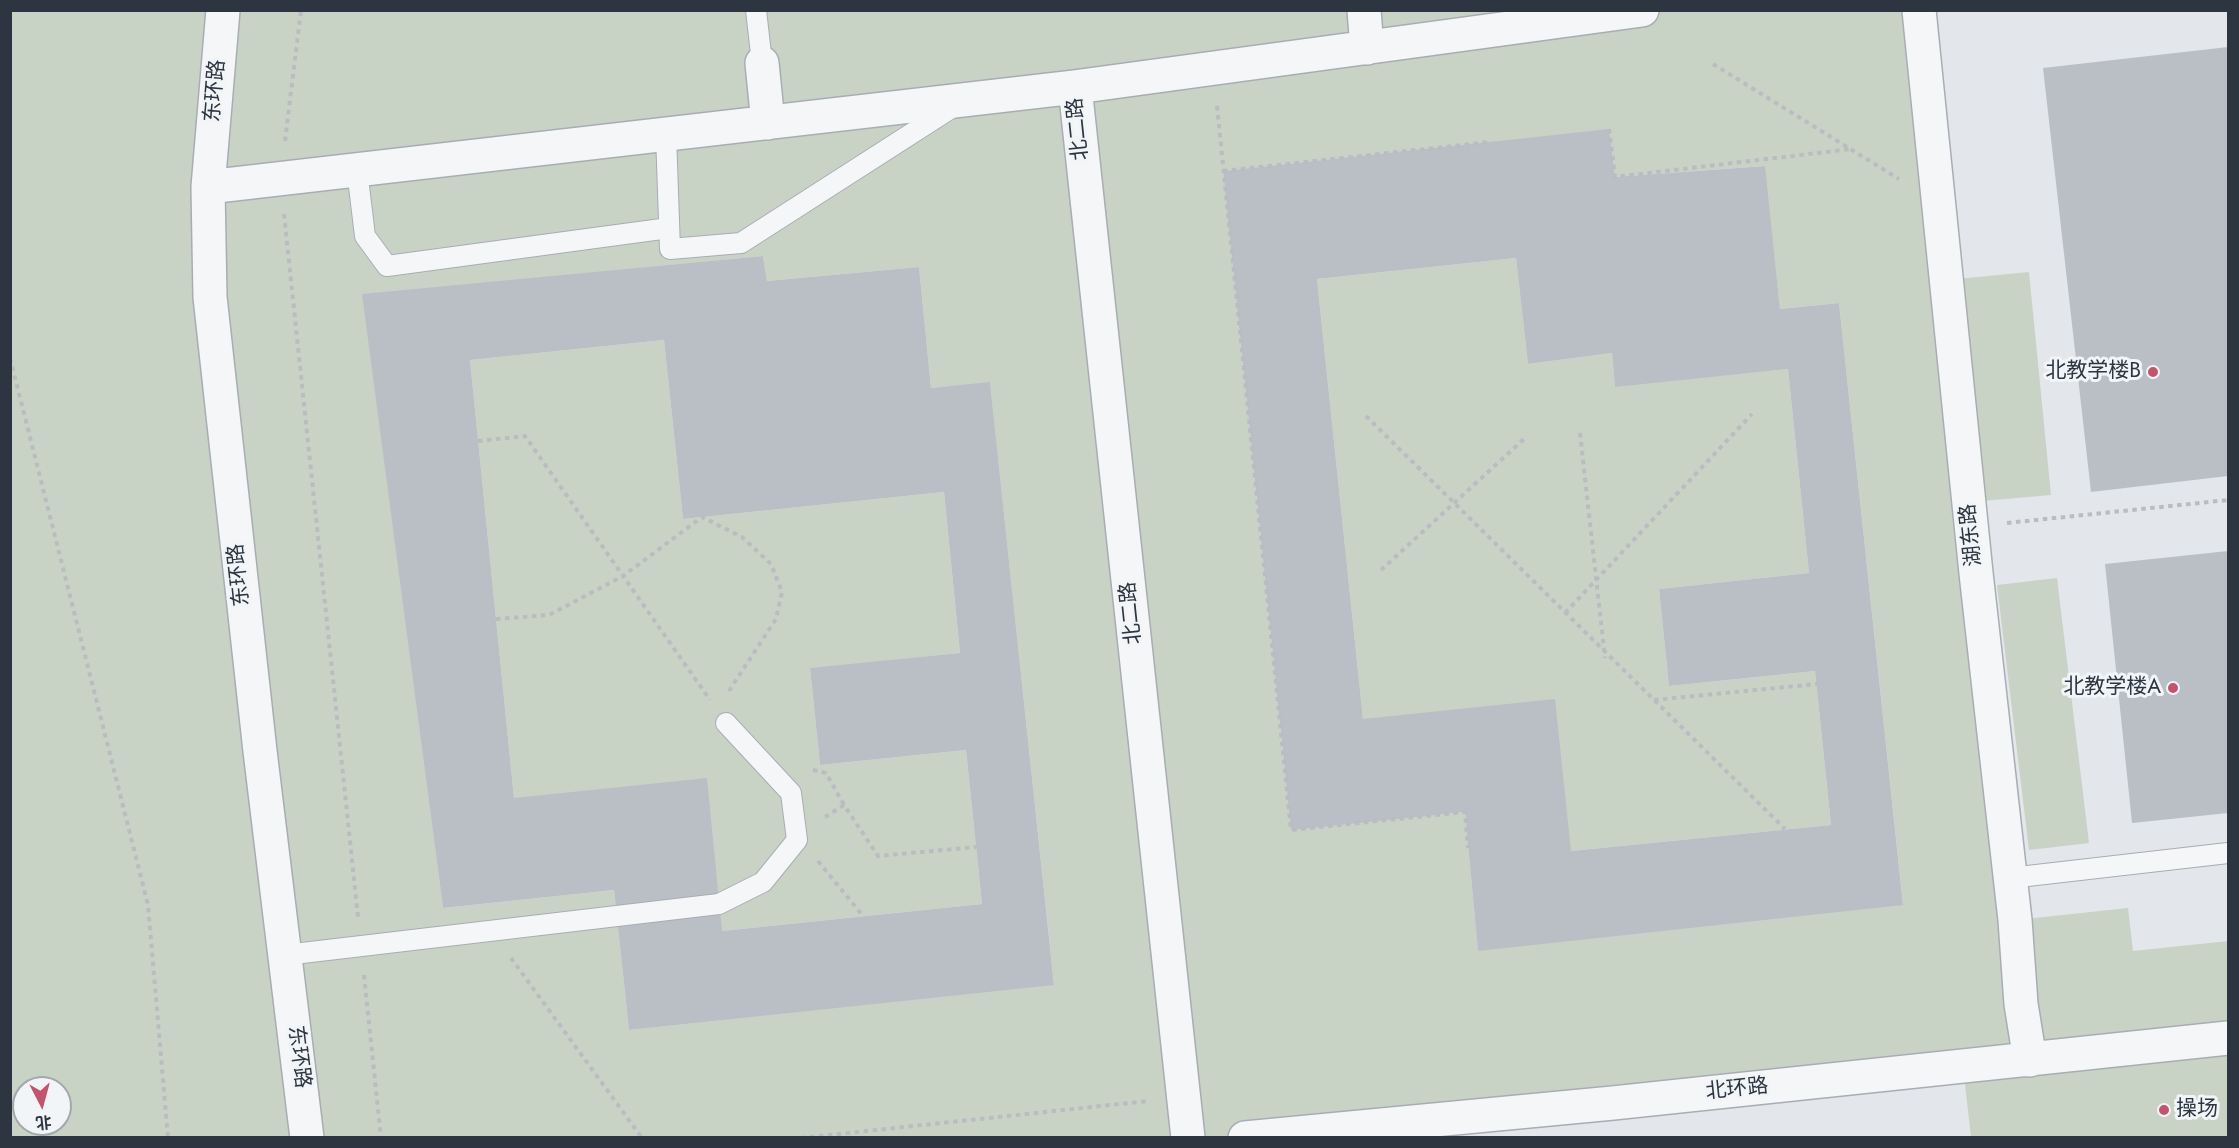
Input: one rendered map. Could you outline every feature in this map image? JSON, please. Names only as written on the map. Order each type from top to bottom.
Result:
[{"type":"street","name":"东环路","points":[[223,10],[208,187],[210,297],[258,740],[307,1137]]},
{"type":"street","points":[[1364,10],[1367,48]]},
{"type":"street","points":[[208,187],[1075,87],[1642,10]]},
{"type":"street","name":"湖东路","points":[[1919,10],[1971,527],[2010,878],[2021,1004],[2030,1060]]},
{"type":"street","points":[[762,63],[768,123]]},
{"type":"street","name":"北二路","points":[[1075,87],[1188,1137]]},
{"type":"street","name":"北环路","points":[[1245,1137],[1614,1103],[2229,1038]]},
{"type":"lane","points":[[756,10],[762,63]]},
{"type":"lane","points":[[666,135],[670,249],[741,243],[963,100]]},
{"type":"lane","points":[[357,170],[365,236],[387,266],[669,228]]},
{"type":"lane","points":[[285,955],[719,904],[763,882],[797,840],[791,793],[722,717]]},
{"type":"lane","points":[[2010,878],[2229,853]]},
{"type":"path","points":[[301,10],[281,180],[381,1137]]},
{"type":"path","points":[[1713,64],[1939,201]]},
{"type":"path","points":[[1213,69],[1291,830],[1465,812],[1468,848]]},
{"type":"path","points":[[1609,129],[1615,177],[1851,149]]},
{"type":"path","points":[[1223,171],[1490,142]]},
{"type":"path","points":[[10,358],[148,905],[168,1137]]},
{"type":"path","points":[[1565,613],[1752,414]]},
{"type":"path","points":[[1366,416],[1785,830]]},
{"type":"path","points":[[1580,433],[1605,658]]},
{"type":"path","points":[[478,441],[525,436],[623,576],[722,717],[776,619],[782,592],[771,564],[742,537],[702,517],[623,576],[549,615],[496,619]]},
{"type":"path","points":[[1381,570],[1524,439]]},
{"type":"path","points":[[1971,527],[2229,500]]},
{"type":"path","points":[[1654,700],[1817,684]]},
{"type":"path","points":[[863,916],[796,834],[844,805],[878,856],[976,847]]},
{"type":"path","points":[[491,930],[642,1137]]},
{"type":"path","points":[[801,1137],[1184,1097]]},
{"type":"green space","points":[[10,11],[1919,11],[1947,280],[2029,272],[2051,495],[1971,502],[2016,920],[2128,908],[2133,951],[2228,941],[2228,1137],[1971,1137],[1963,1067],[1245,1138],[11,1137]],"holes":[[[1609,130],[1615,177],[1764,166],[1780,309],[1839,303],[1903,904],[1478,950],[1465,812],[1291,829],[1223,171]],[[763,256],[767,281],[919,267],[931,388],[990,383],[1054,984],[629,1030],[614,890],[443,908],[363,295]]]},
{"type":"green space","points":[[1516,258],[1528,364],[1612,353],[1615,386],[1788,369],[1809,573],[1659,589],[1669,686],[1815,671],[1831,825],[1571,851],[1363,719],[1317,279]]},
{"type":"green space","points":[[664,340],[683,519],[944,492],[960,653],[810,669],[820,765],[966,750],[982,904],[722,931],[514,798],[470,360]]},
{"type":"green space","points":[[2057,578],[2089,843],[2029,850],[1997,585]]},
{"type":"building","name":"北教学楼B","points":[[2228,47],[2228,476],[2091,492],[2043,68]]},
{"type":"building","points":[[1609,129],[1615,177],[1765,166],[1780,309],[1839,303],[1903,905],[1478,951],[1465,812],[1291,830],[1223,171]],"holes":[[[1516,258],[1528,364],[1612,353],[1615,387],[1788,369],[1809,573],[1659,589],[1669,686],[1815,671],[1831,825],[1571,851],[1555,699],[1363,719],[1317,279]]]},
{"type":"building","points":[[763,256],[767,281],[919,267],[931,388],[990,382],[1054,985],[629,1030],[614,890],[443,908],[362,294]],"holes":[[[664,340],[683,519],[944,492],[960,653],[810,668],[820,765],[966,750],[982,904],[722,931],[707,778],[514,798],[470,360]]]},
{"type":"building","name":"北教学楼A","points":[[2228,551],[2228,813],[2132,823],[2105,564]]},
{"type":"place","name":"北教学楼B","points":[[2153,372]]},
{"type":"place","name":"北教学楼A","points":[[2173,688]]},
{"type":"place","name":"操场","points":[[2164,1110]]}]
